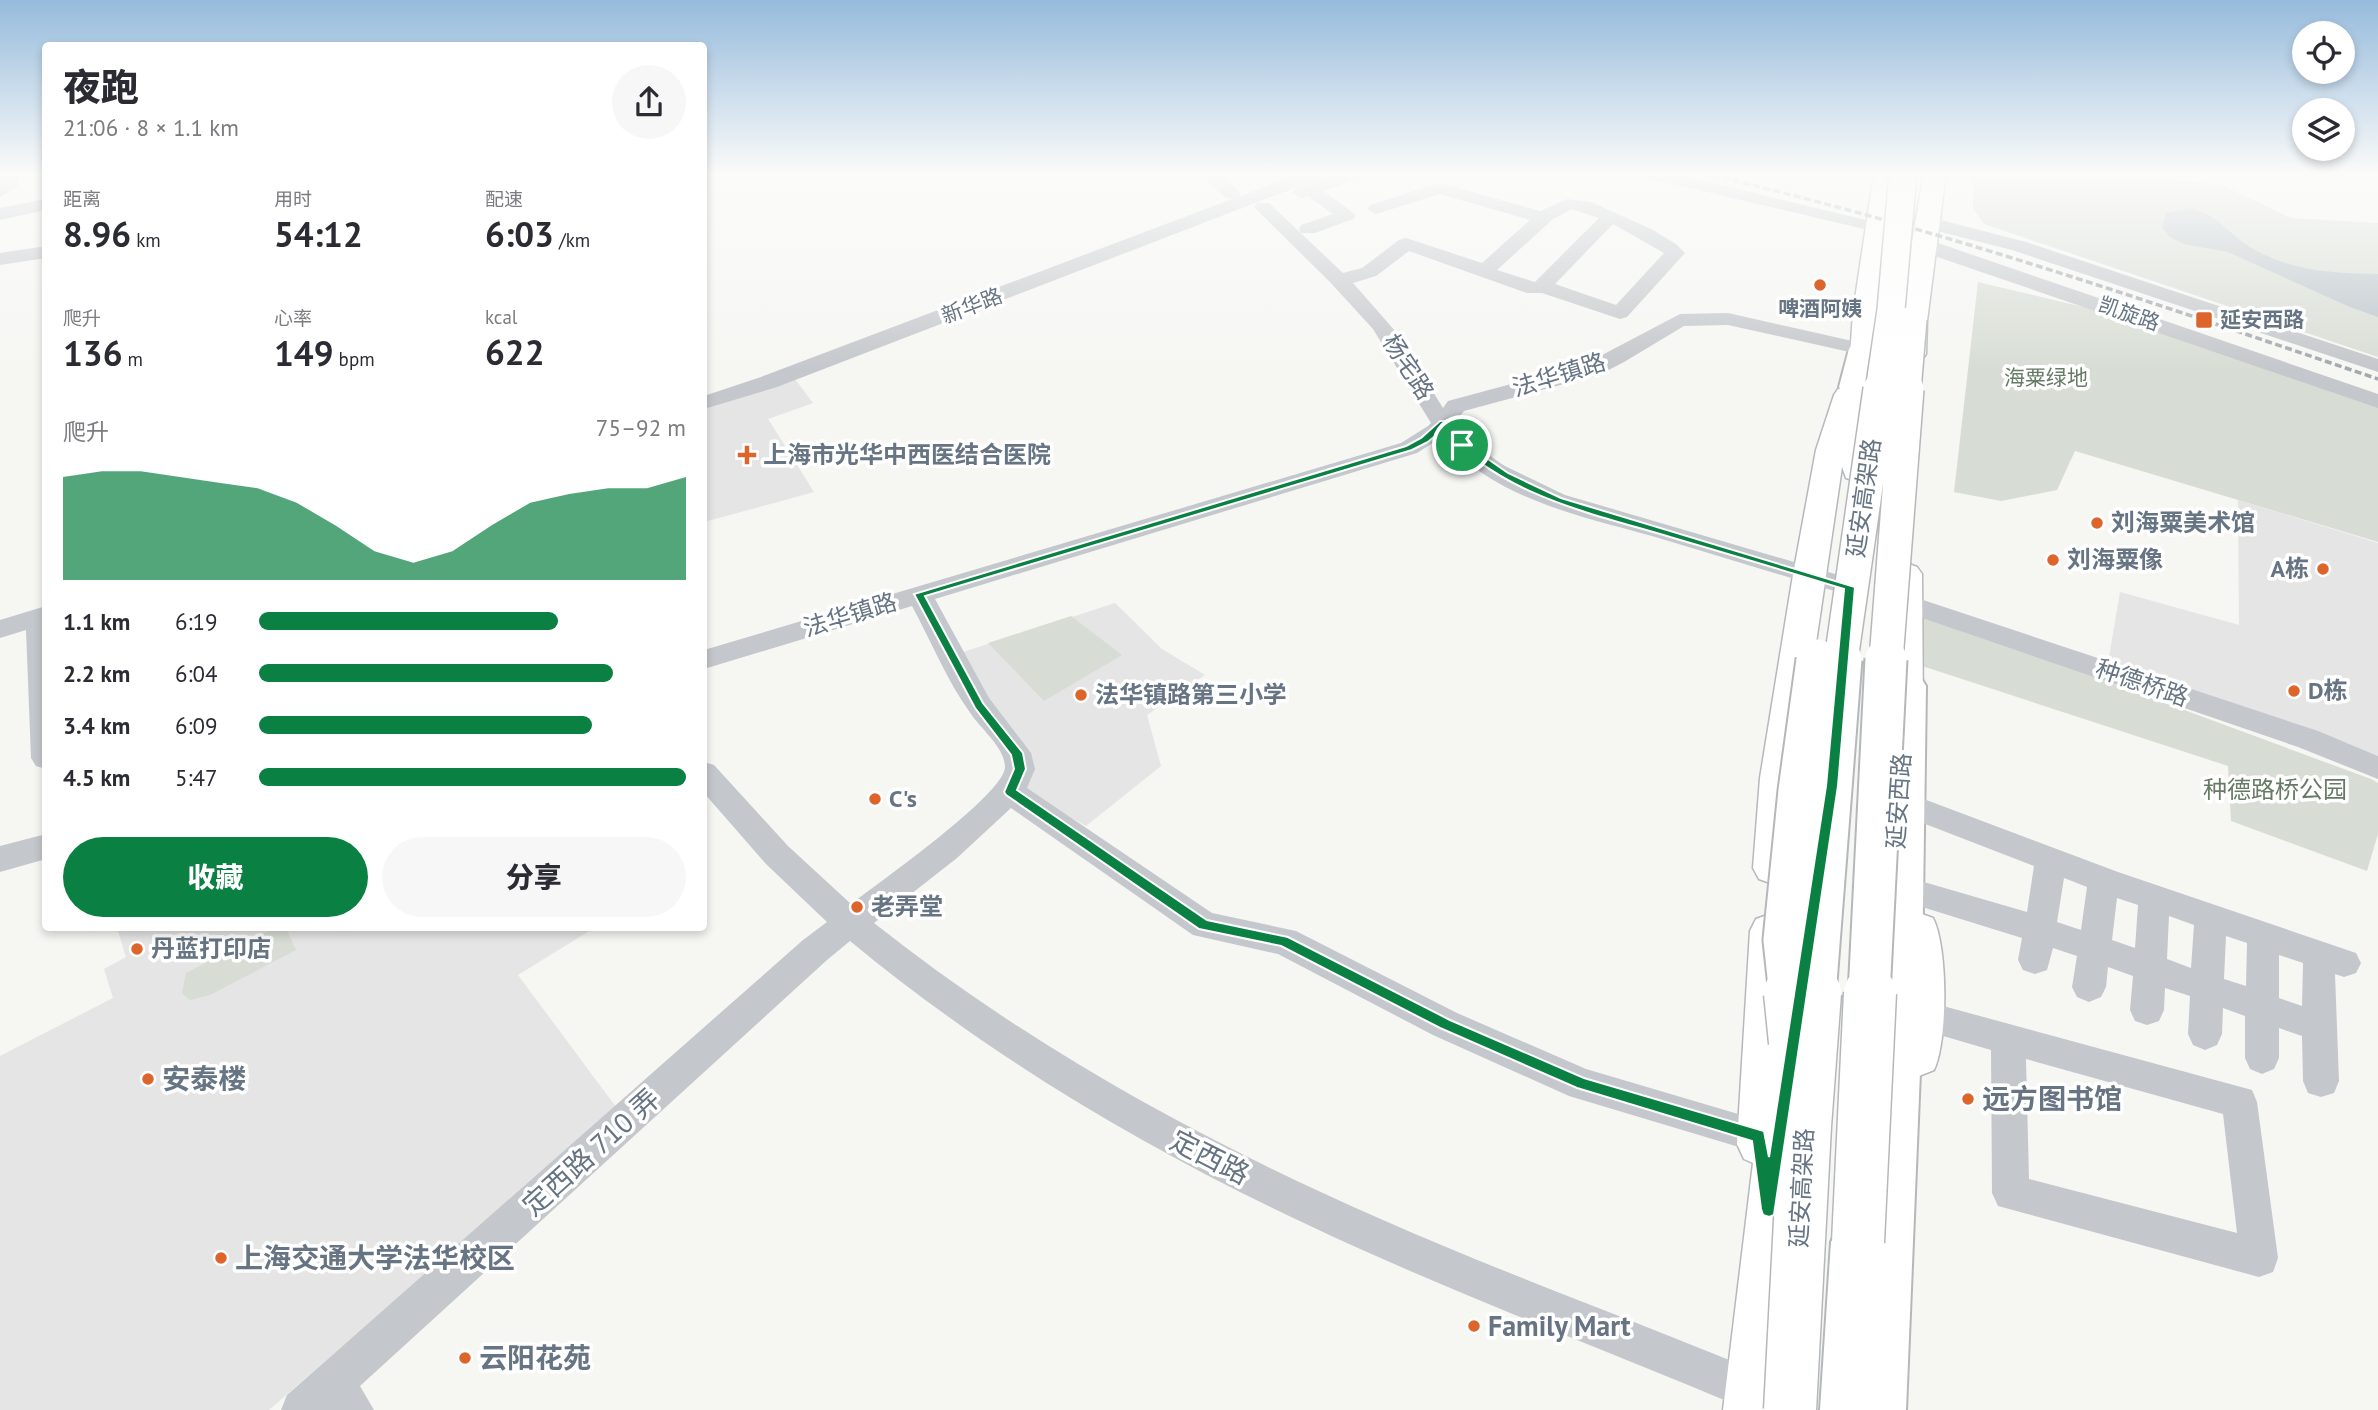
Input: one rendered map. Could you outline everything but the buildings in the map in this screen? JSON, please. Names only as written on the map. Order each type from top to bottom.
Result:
[{"type":"highway","name":"延安高架路","points":[[1763,1403],[1805,1126],[1840,667],[1891,310],[1897,239]]},
{"type":"highway","name":"延安高架路","points":[[1849,1410],[1884,683],[1924,239]]},
{"type":"highway","points":[[1805,1126],[1784,940],[1799,791],[1858,368]]},
{"type":"highway","points":[[1877,1410],[1910,899],[1907,685]]},
{"type":"main road","points":[[1763,1403],[1769,1209],[1832,786],[1850,587],[1858,368],[1877,239]]},
{"type":"main road","name":"延安西路","points":[[1861,1410],[1882,1033],[1907,685],[1905,603],[1914,321],[1926,239]]},
{"type":"main road","points":[[1867,312],[1914,321]]},
{"type":"main road","points":[[1769,1209],[1759,1136],[1777,778],[1830,450],[1858,368]]},
{"type":"main road","points":[[1898,1410],[1923,988],[1910,899],[1913,807],[1907,685]]},
{"type":"street","name":"新华路","points":[[707,402],[769,382],[1147,239]]},
{"type":"street","name":"杨宅路","points":[[1296,239],[1339,281],[1397,347],[1443,423],[1462,445],[1485,463],[1538,492],[1850,587]]},
{"type":"street","points":[[1520,239],[1482,272],[1534,289],[1542,286],[1589,239]]},
{"type":"street","points":[[1620,313],[1675,253],[1655,239]]},
{"type":"street","name":"凯旋路","points":[[1939,239],[2154,323],[2378,401]]},
{"type":"street","name":"凯旋路","points":[[1964,239],[2020,246],[2378,366]]},
{"type":"street","points":[[1339,281],[1368,272],[1406,244],[1485,271]]},
{"type":"street","points":[[1400,250],[1450,267]]},
{"type":"street","points":[[0,259],[42,253]]},
{"type":"street","points":[[1542,286],[1662,328]]},
{"type":"street","name":"法华镇路","points":[[707,658],[1409,448],[1425,440],[1456,406],[1593,369],[1679,320],[1728,319],[1858,368]]},
{"type":"street","points":[[919,594],[979,705],[1017,753],[1020,769],[1010,792],[1204,925],[1284,941],[1445,1024],[1582,1084],[1759,1136]]},
{"type":"street","name":"种德桥路","points":[[1905,603],[2308,739],[2378,768]]},
{"type":"street","points":[[0,629],[42,616]]},
{"type":"street","name":"定西路","points":[[707,777],[737,816],[769,850],[849,923],[957,1005],[1035,1057],[1187,1147],[1320,1211],[1763,1403],[1797,1410]]},
{"type":"street","name":"定西路 710 弄","points":[[329,1401],[815,950],[946,849],[1010,792]]},
{"type":"street","points":[[1913,807],[2331,964],[2319,1027],[2321,1081]]},
{"type":"street","points":[[0,859],[42,846]]},
{"type":"street","points":[[2037,945],[2050,864]]},
{"type":"street","points":[[2089,987],[2103,886]]},
{"type":"street","points":[[1910,899],[2037,945],[2093,948],[2319,1027]]},
{"type":"street","points":[[2147,1010],[2154,905]]},
{"type":"street","points":[[2205,1034],[2210,922]]},
{"type":"street","points":[[2262,1058],[2263,941]]},
{"type":"street","points":[[1921,1015],[2239,1102],[2259,1267],[2011,1193],[2008,1039]]},
{"type":"shaded area","points":[[2174,239],[2239,239],[2262,254],[2294,265],[2343,273],[2378,274],[2378,317],[2228,252],[2184,244]]},
{"type":"shaded area","name":"上海市光华中西医结合医院","points":[[795,379],[813,403],[768,419],[814,492],[707,521],[707,408]]},
{"type":"shaded area","points":[[2238,500],[2378,543],[2378,756],[2342,741],[2108,663],[2120,592],[2239,625]]},
{"type":"shaded area","name":"法华镇路第三小学","points":[[1115,603],[1162,649],[1205,675],[1147,715],[1161,766],[1086,826],[1022,790],[957,654]]},
{"type":"shaded area","name":"上海交通大学法华校区","points":[[118,931],[589,931],[518,975],[616,1107],[269,1410],[0,1410],[0,1056],[113,998],[104,969],[126,957]]},
{"type":"green space","points":[[2028,239],[2378,239],[2378,357]]},
{"type":"green space","name":"海粟绿地","points":[[1978,282],[2150,323],[2378,403],[2378,542],[2075,451],[2057,490],[2001,501],[1954,492]]},
{"type":"green space","name":"种德路桥公园","points":[[1913,610],[2378,783],[2378,834],[2367,871],[2231,821],[2228,766],[1916,664]]},
{"type":"green space","points":[[1071,616],[1122,655],[1044,701],[988,643]]},
{"type":"green space","points":[[268,931],[287,931],[296,950],[210,995],[190,1000],[182,993],[186,973]]},
{"type":"railway","points":[[1950,239],[2126,294],[2378,379]]},
{"type":"place","name":"啤酒阿姨","points":[[1820,285]]},
{"type":"place","name":"延安西路","points":[[2204,320]]},
{"type":"place","name":"上海市光华中西医结合医院","points":[[747,455]]},
{"type":"place","name":"刘海粟美术馆","points":[[2097,523]]},
{"type":"place","name":"刘海粟像","points":[[2053,560]]},
{"type":"place","name":"A栋","points":[[2323,569]]},
{"type":"place","name":"D栋","points":[[2294,691]]},
{"type":"place","name":"法华镇路第三小学","points":[[1081,695]]},
{"type":"place","name":"C's","points":[[875,799]]},
{"type":"place","name":"老弄堂","points":[[857,907]]},
{"type":"place","name":"丹蓝打印店","points":[[137,949]]},
{"type":"place","name":"安泰楼","points":[[148,1079]]},
{"type":"place","name":"远方图书馆","points":[[1968,1099]]},
{"type":"place","name":"上海交通大学法华校区","points":[[221,1258]]},
{"type":"place","name":"Family Mart","points":[[1474,1326]]},
{"type":"place","name":"云阳花苑","points":[[465,1358]]},
{"type":"route","points":[[1443,423],[1462,445],[1505,475],[1558,500],[1850,587],[1832,786],[1769,1209],[1759,1136],[1582,1084],[1445,1024],[1284,941],[1204,925],[1010,792],[1020,769],[1017,753],[979,705],[919,594],[1409,448],[1425,440],[1443,423]]}]
